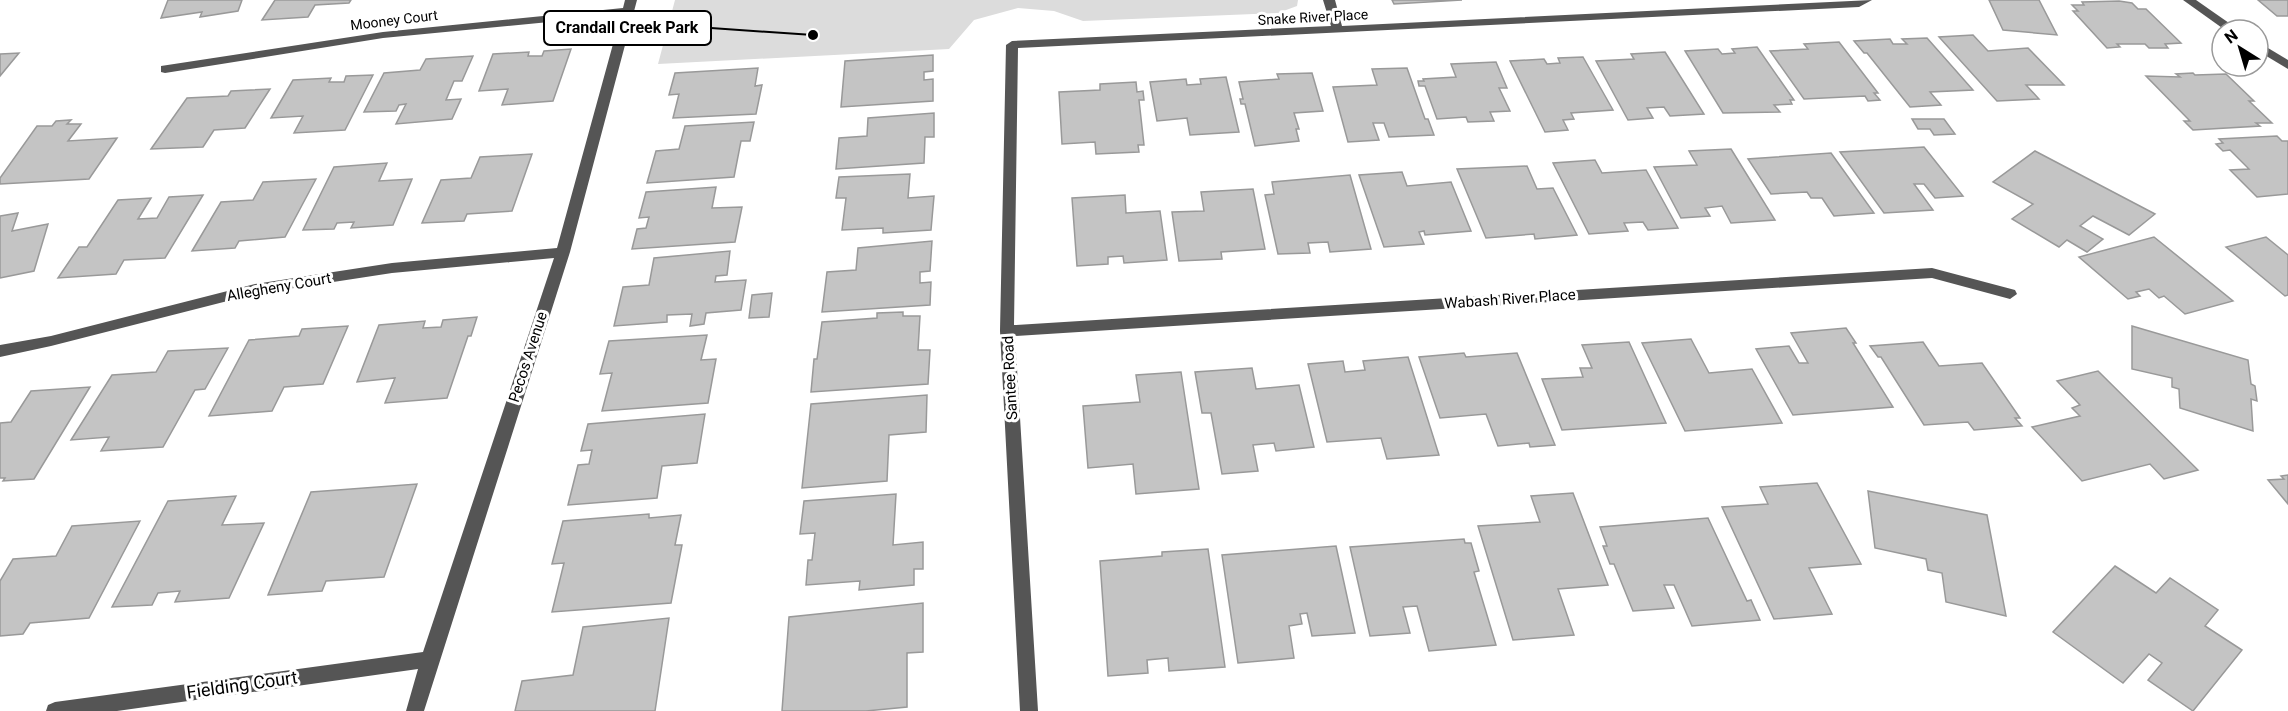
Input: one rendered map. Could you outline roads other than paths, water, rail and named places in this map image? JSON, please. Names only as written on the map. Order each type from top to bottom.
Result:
[{"type":"street","points":[[1329,0],[1338,31]]},
{"type":"street","name":"Snake River Place","points":[[1012,45],[1859,4],[1866,0]]},
{"type":"street","points":[[2188,0],[2215,18]]},
{"type":"street","name":"Mooney Court","points":[[165,69],[383,34],[630,5]]},
{"type":"street","name":"Pecos Avenue","points":[[415,711],[563,252],[630,5]]},
{"type":"street","name":"Santee Road","points":[[1012,45],[1007,331],[1029,711]]},
{"type":"street","points":[[2270,53],[2285,61]]},
{"type":"street","name":"Allegheny Court","points":[[0,351],[51,341],[255,289],[392,268],[563,252]]},
{"type":"street","name":"Wabash River Place","points":[[1007,331],[1932,273],[2010,294]]},
{"type":"street","name":"Fielding Court","points":[[55,711],[430,659]]},
{"type":"place","name":"Crandall Creek Park","points":[[813,35]]}]
